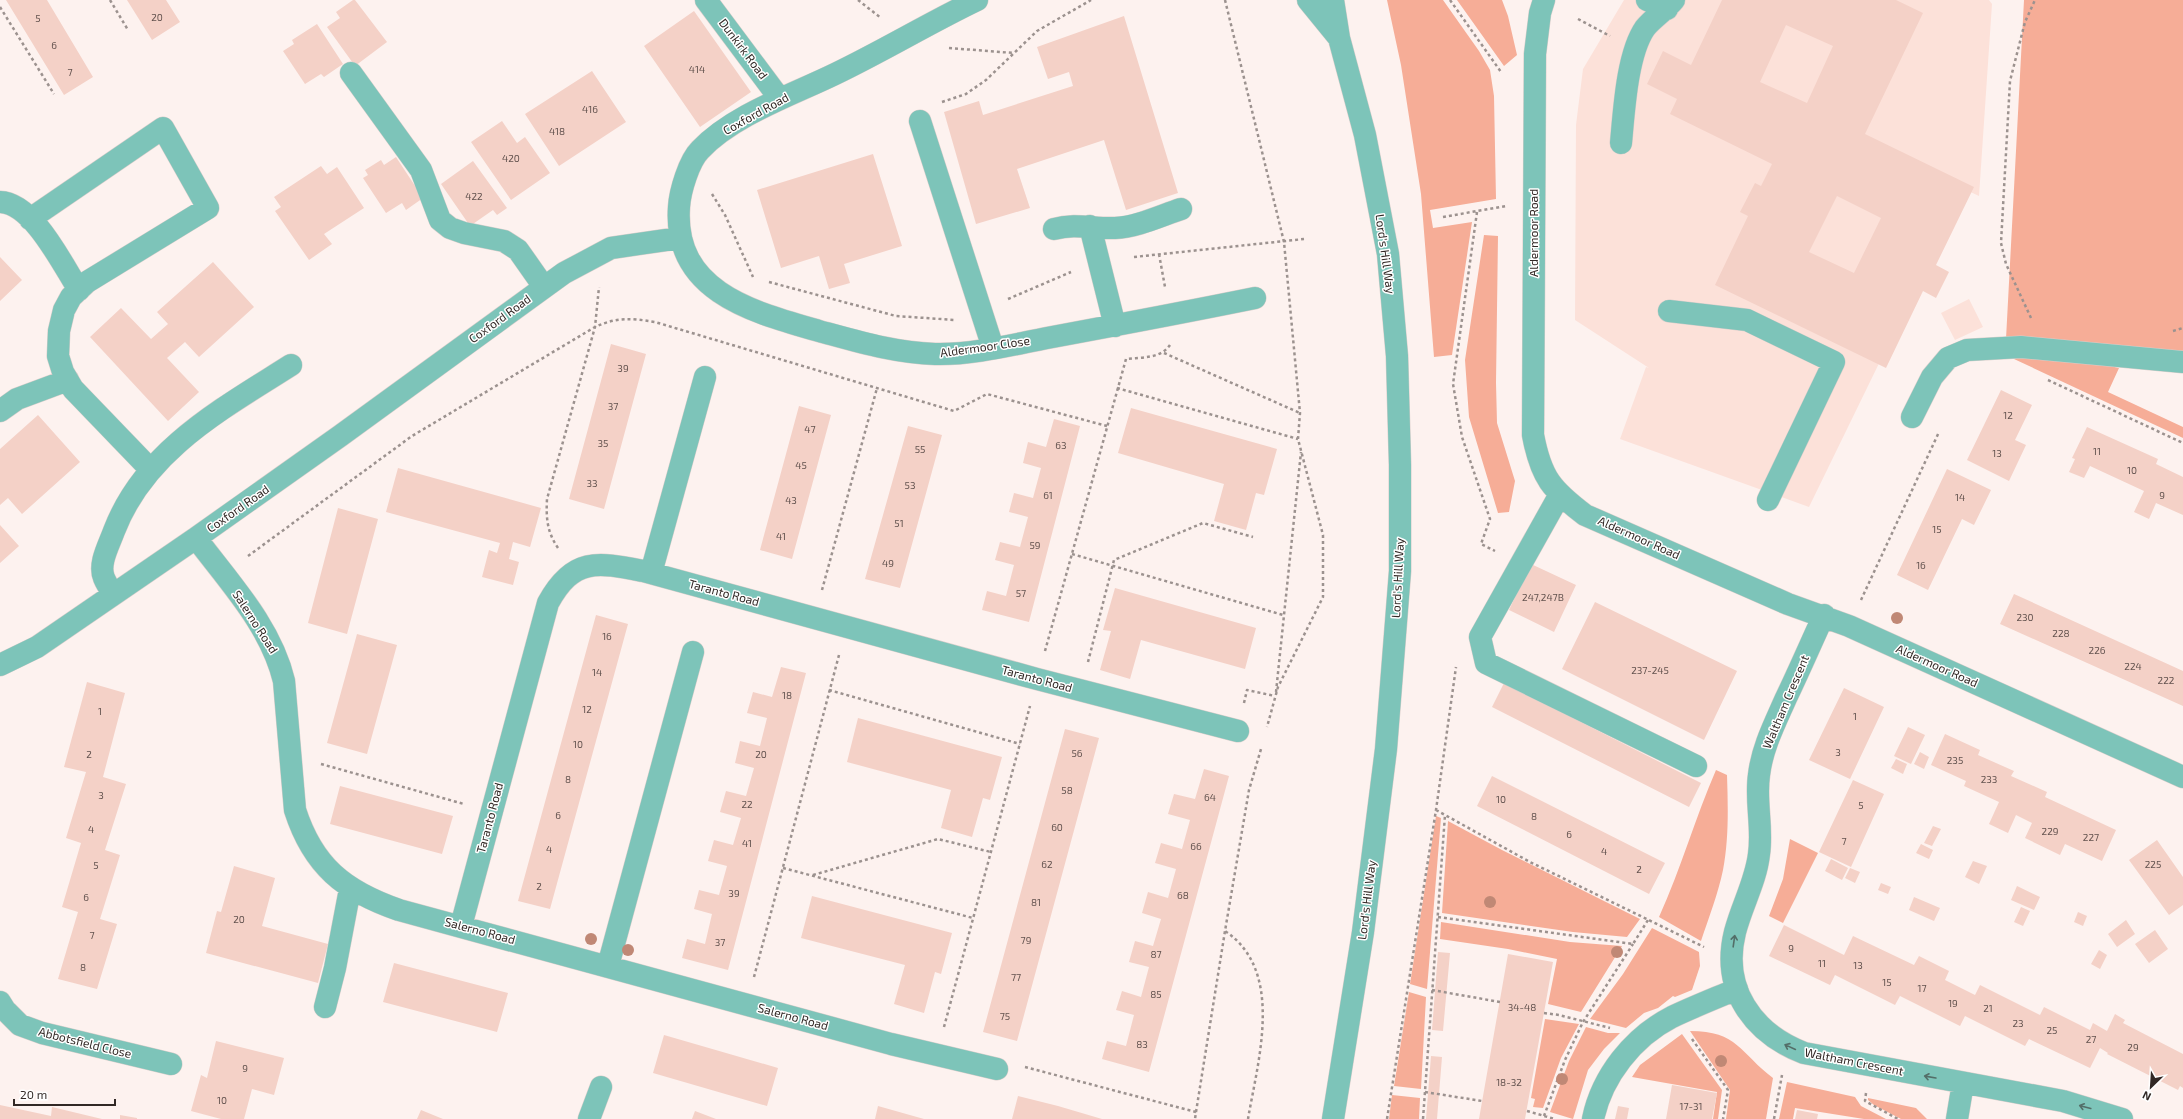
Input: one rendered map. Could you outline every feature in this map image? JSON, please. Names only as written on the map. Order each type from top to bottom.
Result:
[{"type":"street","name":"Dunkirk Road","points":[[706,0],[780,99]]},
{"type":"street","name":"Coxford Road","points":[[0,665],[37,647],[196,538],[334,441],[564,273],[611,248],[680,238],[680,196],[698,151],[720,133],[760,108],[836,73],[977,0]]},
{"type":"street","name":"Lord's Hill Way","points":[[1308,0],[1339,38]]},
{"type":"street","name":"Lord's Hill Way","points":[[1333,0],[1339,38],[1365,135],[1388,254],[1397,356],[1400,473],[1400,572],[1386,749],[1363,932],[1333,1119]]},
{"type":"street","points":[[1339,38],[1349,0]]},
{"type":"street","name":"Aldermoor Road","points":[[1544,0],[1540,13],[1535,54],[1533,436],[1537,458],[1544,475],[1559,496],[1585,515],[1788,604],[1824,615],[2183,777]]},
{"type":"street","points":[[1648,0],[1671,5]]},
{"type":"street","points":[[1621,143],[1624,106],[1632,59],[1645,28],[1671,5]]},
{"type":"street","points":[[351,73],[421,170],[440,220],[450,228],[504,241],[509,244],[518,250],[544,287]]},
{"type":"street","points":[[920,121],[993,348]]},
{"type":"street","points":[[30,219],[163,128],[208,208],[87,282],[71,297],[64,310],[59,331],[58,356],[68,380],[150,470]]},
{"type":"street","points":[[0,202],[8,203],[23,210],[42,232],[79,290]]},
{"type":"street","points":[[1054,229],[1066,226],[1116,228],[1127,226],[1180,209]]},
{"type":"street","points":[[1090,226],[1115,326]]},
{"type":"street","name":"Aldermoor Close","points":[[680,238],[688,260],[699,274],[733,302],[756,312],[860,342],[906,352],[936,354],[993,348],[1115,326],[1255,298]]},
{"type":"street","points":[[1670,311],[1747,320],[1834,362],[1768,500]]},
{"type":"street","points":[[1912,416],[1932,377],[1948,358],[1967,350],[2022,347],[2183,362]]},
{"type":"street","points":[[114,593],[104,578],[102,566],[120,514],[140,482],[163,456],[199,424],[291,365]]},
{"type":"street","points":[[651,573],[705,376]]},
{"type":"street","points":[[0,411],[17,399],[68,380]]},
{"type":"street","points":[[1559,496],[1480,637],[1486,663],[1696,766]]},
{"type":"street","name":"Salerno Road","points":[[196,538],[254,616],[279,660],[284,681],[291,786],[295,810],[301,829],[323,862],[350,889],[376,902],[461,926],[747,1004],[997,1069]]},
{"type":"street","name":"Taranto Road","points":[[461,926],[548,603],[557,586],[574,572],[586,566],[612,565],[651,573],[1037,679],[1238,731]]},
{"type":"street","name":"Waltham Crescent","points":[[1824,615],[1769,738],[1762,758],[1758,791],[1759,853],[1750,891],[1733,941],[1732,959],[1737,989],[1747,1011],[1758,1025],[1787,1047],[1820,1058],[2063,1101],[2122,1119]]},
{"type":"street","points":[[608,966],[693,652]]},
{"type":"street","points":[[325,1007],[335,968],[350,889]]},
{"type":"street","points":[[1593,1119],[1602,1092],[1613,1070],[1628,1051],[1651,1032],[1675,1016],[1737,989]]},
{"type":"street","name":"Abbotsfield Close","points":[[2,1008],[20,1025],[42,1033],[171,1064]]},
{"type":"street","points":[[1957,1119],[1963,1083]]},
{"type":"street","points":[[589,1119],[601,1087]]},
{"type":"path","points":[[110,0],[128,30]]},
{"type":"path","points":[[920,121],[919,109],[966,94],[986,80],[1037,31],[1091,0]]},
{"type":"path","points":[[1225,0],[1284,242],[1300,413],[1298,439],[1323,535],[1323,597],[1278,687],[1265,734]]},
{"type":"path","points":[[1450,0],[1501,72]]},
{"type":"path","points":[[0,7],[54,94]]},
{"type":"path","points":[[948,47],[1014,54]]},
{"type":"path","points":[[1443,217],[1508,206]]},
{"type":"path","points":[[1477,212],[1453,384],[1462,437],[1490,519],[1481,544],[1497,552]]},
{"type":"path","points":[[936,1054],[1037,679],[1126,359],[1156,356],[1164,353],[1170,346],[1172,331],[1159,254]]},
{"type":"path","points":[[574,572],[550,536],[546,518],[547,499],[595,327],[599,277],[595,257]]},
{"type":"path","points":[[223,574],[412,436],[595,327],[612,320],[632,319],[654,322],[954,411],[987,394],[1107,426]]},
{"type":"path","points":[[1164,353],[1300,413]]},
{"type":"path","points":[[2047,380],[2183,443]]},
{"type":"path","points":[[814,618],[877,388]]},
{"type":"path","points":[[1117,388],[1298,439]]},
{"type":"path","points":[[1275,700],[1301,449]]},
{"type":"path","points":[[1080,690],[1114,560],[1203,523],[1254,537]]},
{"type":"path","points":[[1072,554],[1283,615]]},
{"type":"path","points":[[747,1004],[846,627]]},
{"type":"path","points":[[1387,1119],[1436,810],[1456,663]]},
{"type":"path","points":[[829,690],[1020,744]]},
{"type":"path","points":[[1195,1119],[1249,790],[1261,747]]},
{"type":"path","points":[[320,764],[492,811]]},
{"type":"path","points":[[1436,810],[1530,862],[1704,947]]},
{"type":"path","points":[[1423,1119],[1445,815]]},
{"type":"path","points":[[812,876],[938,839],[991,852]]},
{"type":"path","points":[[783,868],[973,918]]},
{"type":"path","points":[[1438,918],[1633,944]]},
{"type":"path","points":[[1539,1119],[1542,1116],[1565,1060],[1583,1022],[1648,920]]},
{"type":"path","points":[[1225,931],[1237,940],[1250,960],[1261,985],[1264,1010],[1248,1119]]},
{"type":"path","points":[[1432,990],[1500,1002]]},
{"type":"path","points":[[1544,1013],[1622,1032],[1651,1032]]},
{"type":"path","points":[[1675,1016],[1728,1090],[1723,1119]]},
{"type":"path","points":[[1774,1119],[1787,1047]]},
{"type":"path","points":[[997,1069],[1019,1065],[1196,1112]]},
{"type":"path","points":[[1425,1092],[1482,1101]]},
{"type":"path","points":[[1527,1111],[1555,1119]]},
{"type":"shaded area","points":[[1387,0],[1443,0],[1479,51],[1490,70],[1494,96],[1496,199],[1430,210],[1433,228],[1472,222],[1452,355],[1434,357],[1421,194],[1401,65]]},
{"type":"shaded area","points":[[1457,0],[1502,0],[1508,16],[1517,55],[1504,66]]},
{"type":"shaded area","points":[[1624,0],[1989,0],[1992,4],[1979,196],[1964,189],[1809,507],[1620,439],[1646,367],[1649,368],[1575,320],[1576,125],[1583,69]]},
{"type":"shaded area","points":[[2024,0],[2183,0],[2183,353],[2006,339]]},
{"type":"shaded area","points":[[1484,235],[1498,236],[1496,383],[1497,423],[1515,481],[1509,512],[1498,513],[1469,417],[1465,360]]},
{"type":"shaded area","points":[[1969,299],[1983,327],[1955,340],[1941,313]]},
{"type":"shaded area","points":[[2020,355],[2079,359],[2119,368],[2108,392],[2183,427],[2183,438],[2014,359]]},
{"type":"shaded area","points":[[1716,770],[1727,775],[1728,811],[1726,846],[1719,888],[1701,941],[1659,917]]},
{"type":"shaded area","points":[[1436,816],[1441,818],[1427,989],[1410,984]]},
{"type":"shaded area","points":[[1448,821],[1502,850],[1640,919],[1627,937],[1573,932],[1442,913]]},
{"type":"shaded area","points":[[1790,839],[1818,853],[1783,923],[1769,916],[1783,879]]},
{"type":"shaded area","points":[[1441,922],[1570,942],[1622,946],[1581,1012],[1548,1004],[1557,959],[1508,949],[1440,939]]},
{"type":"shaded area","points":[[1652,928],[1699,952],[1700,966],[1692,990],[1675,997],[1673,996],[1658,1008],[1644,1013],[1626,1028],[1590,1019],[1623,974]]},
{"type":"shaded area","points":[[1409,992],[1426,997],[1421,1089],[1394,1086]]},
{"type":"shaded area","points":[[1545,1019],[1579,1024],[1561,1058],[1543,1108],[1533,1107],[1535,1099],[1531,1098]]},
{"type":"shaded area","points":[[1586,1027],[1608,1033],[1620,1033],[1604,1049],[1588,1070],[1573,1119],[1550,1112],[1569,1061]]},
{"type":"shaded area","points":[[1690,1031],[1706,1032],[1729,1039],[1773,1078],[1766,1119],[1726,1119],[1730,1090]]},
{"type":"shaded area","points":[[1682,1034],[1722,1090],[1718,1119],[1713,1119],[1717,1092],[1632,1077],[1640,1065]]},
{"type":"shaded area","points":[[1787,1082],[1855,1097],[1861,1106],[1886,1119],[1864,1119],[1795,1108],[1793,1119],[1779,1119]]},
{"type":"shaded area","points":[[1392,1095],[1420,1098],[1419,1119],[1389,1119]]},
{"type":"shaded area","points":[[1868,1098],[1916,1108],[1927,1119],[1901,1119],[1874,1105],[1868,1100]]},
{"type":"building","points":[[6,0],[47,0],[93,77],[64,95]]},
{"type":"building","points":[[127,0],[166,0],[180,22],[152,40]]},
{"type":"building","points":[[355,0],[387,42],[355,66],[327,27],[340,18],[336,12]]},
{"type":"building","points":[[1722,0],[1896,0],[1923,13],[1865,134],[1974,187],[1936,265],[1949,272],[1936,298],[1923,291],[1886,368],[1715,285],[1748,216],[1740,212],[1755,183],[1761,186],[1772,164],[1670,114],[1677,99],[1647,84],[1663,51],[1691,65]],"holes":[[[1786,25],[1833,46],[1807,103],[1760,82]],[[1837,196],[1881,218],[1854,273],[1809,252]]]},
{"type":"building","points":[[694,11],[751,92],[700,127],[644,46]]},
{"type":"building","points":[[1124,16],[1178,193],[1126,210],[1104,140],[1017,169],[1030,208],[976,224],[944,112],[979,101],[983,115],[1073,86],[1069,72],[1048,79],[1037,47]]},
{"type":"building","points":[[317,24],[343,64],[324,77],[321,74],[305,84],[283,51],[294,44],[292,40]]},
{"type":"building","points":[[592,71],[626,122],[559,166],[525,114]]},
{"type":"building","points":[[502,121],[517,143],[525,137],[550,173],[511,200],[471,142]]},
{"type":"building","points":[[873,154],[902,246],[844,264],[850,283],[829,289],[819,256],[781,268],[757,190]]},
{"type":"building","points":[[396,157],[423,198],[406,210],[402,203],[386,213],[363,178],[368,175],[365,170],[381,160],[384,165]]},
{"type":"building","points":[[473,161],[507,208],[497,215],[493,210],[470,226],[441,184]]},
{"type":"building","points":[[321,166],[327,174],[337,167],[364,208],[324,234],[332,244],[309,260],[275,211],[281,207],[274,197]]},
{"type":"building","points":[[0,257],[22,280],[0,301]]},
{"type":"building","points":[[213,262],[254,307],[199,357],[185,342],[167,358],[199,392],[168,421],[90,337],[121,308],[151,339],[168,324],[157,312]]},
{"type":"building","points":[[611,344],[646,354],[604,509],[569,499]]},
{"type":"building","points":[[2001,390],[2032,405],[2015,440],[2026,445],[2009,481],[1967,460]]},
{"type":"building","points":[[799,406],[831,415],[792,559],[760,550]]},
{"type":"building","points":[[1131,408],[1277,449],[1264,495],[1256,493],[1246,530],[1214,521],[1224,484],[1118,453]]},
{"type":"building","points":[[38,415],[80,462],[22,514],[8,498],[0,505],[0,449]]},
{"type":"building","points":[[1054,419],[1080,426],[1029,622],[982,610],[987,591],[1006,596],[1014,565],[995,560],[1000,542],[1020,547],[1028,517],[1009,512],[1014,493],[1033,498],[1041,468],[1023,463],[1028,442],[1046,447]]},
{"type":"building","points":[[908,426],[942,435],[900,588],[865,579]]},
{"type":"building","points":[[2087,427],[2158,459],[2156,464],[2183,477],[2183,515],[2156,503],[2149,519],[2134,512],[2144,491],[2090,466],[2084,478],[2069,472],[2075,459],[2072,458]]},
{"type":"building","points":[[398,468],[541,508],[530,547],[513,542],[509,559],[519,562],[513,585],[482,577],[489,550],[497,553],[500,543],[386,512]]},
{"type":"building","points":[[1947,469],[1991,490],[1974,525],[1962,519],[1928,590],[1897,575]]},
{"type":"building","points":[[338,508],[378,519],[347,634],[308,623]]},
{"type":"building","points":[[0,525],[19,546],[0,563]]},
{"type":"building","points":[[1531,564],[1576,585],[1554,632],[1509,610]]},
{"type":"building","points":[[1115,588],[1256,628],[1245,669],[1141,640],[1130,679],[1100,670],[1111,631],[1103,630]]},
{"type":"building","points":[[2014,594],[2183,671],[2183,706],[2000,624]]},
{"type":"building","points":[[1595,602],[1737,671],[1704,740],[1562,669]]},
{"type":"building","points":[[596,615],[628,624],[550,909],[518,901]]},
{"type":"building","points":[[357,634],[397,645],[367,754],[327,743]]},
{"type":"building","points":[[781,667],[806,673],[728,970],[682,958],[687,939],[705,944],[712,914],[694,909],[699,890],[719,895],[727,866],[708,861],[714,840],[733,845],[741,818],[720,812],[726,791],[746,796],[754,768],[735,763],[740,741],[760,746],[767,718],[747,713],[753,692],[772,697]]},
{"type":"building","points":[[87,682],[125,693],[103,777],[126,784],[105,850],[120,855],[100,919],[117,924],[97,989],[58,979],[78,912],[62,907],[81,843],[66,838],[86,772],[64,767]]},
{"type":"building","points":[[1504,683],[1701,783],[1689,807],[1492,707]]},
{"type":"building","points":[[1844,688],[1884,707],[1850,779],[1809,760]]},
{"type":"building","points":[[858,718],[1002,757],[990,800],[983,798],[972,837],[941,828],[951,790],[847,762]]},
{"type":"building","points":[[1908,727],[1925,735],[1911,764],[1894,756]]},
{"type":"building","points":[[1065,729],[1099,738],[1017,1041],[983,1032]]},
{"type":"building","points":[[1945,734],[1980,750],[1978,755],[2014,771],[2011,776],[2047,792],[2045,797],[2116,830],[2102,861],[2065,844],[2060,855],[2025,838],[2032,823],[2016,815],[2008,833],[1989,824],[1999,802],[1964,786],[1966,781],[1931,765]]},
{"type":"building","points":[[1920,752],[1929,757],[1924,769],[1914,764]]},
{"type":"building","points":[[1896,759],[1907,764],[1903,774],[1891,768]]},
{"type":"building","points":[[1204,769],[1229,776],[1149,1072],[1102,1059],[1107,1041],[1126,1046],[1134,1015],[1116,1010],[1122,991],[1141,997],[1149,967],[1129,962],[1135,941],[1153,946],[1161,919],[1142,913],[1148,892],[1168,898],[1176,869],[1155,863],[1161,843],[1182,849],[1190,820],[1168,814],[1174,794],[1195,799]]},
{"type":"building","points":[[1492,776],[1665,863],[1649,894],[1477,806]]},
{"type":"building","points":[[1853,780],[1884,794],[1851,867],[1819,852]]},
{"type":"building","points":[[340,786],[453,816],[442,854],[330,824]]},
{"type":"building","points":[[1933,826],[1941,829],[1932,846],[1924,843]]},
{"type":"building","points":[[2157,840],[2183,877],[2183,905],[2169,915],[2129,860]]},
{"type":"building","points":[[1921,844],[1933,850],[1929,859],[1916,853]]},
{"type":"building","points":[[1831,859],[1848,868],[1842,880],[1825,871]]},
{"type":"building","points":[[1973,861],[1987,866],[1979,884],[1965,877]]},
{"type":"building","points":[[234,866],[275,878],[262,926],[328,944],[318,983],[206,953],[217,911],[221,912]]},
{"type":"building","points":[[1850,868],[1860,872],[1855,883],[1845,878]]},
{"type":"building","points":[[1881,883],[1891,887],[1888,894],[1878,890]]},
{"type":"building","points":[[2017,886],[2040,897],[2034,910],[2011,900]]},
{"type":"building","points":[[812,896],[952,933],[941,974],[935,972],[924,1013],[894,1004],[905,965],[801,938]]},
{"type":"building","points":[[1914,897],[1940,908],[1934,921],[1909,910]]},
{"type":"building","points":[[2021,907],[2030,911],[2023,926],[2014,922]]},
{"type":"building","points":[[2078,912],[2087,916],[2083,926],[2074,922]]},
{"type":"building","points":[[2126,920],[2135,934],[2117,947],[2108,934]]},
{"type":"building","points":[[1784,925],[1844,955],[1853,936],[1914,965],[1919,956],[1949,971],[1945,980],[1975,995],[1980,985],[2040,1015],[2044,1007],[2090,1030],[2093,1023],[2107,1031],[2115,1014],[2125,1020],[2123,1023],[2183,1054],[2183,1088],[2180,1086],[2178,1090],[2107,1054],[2108,1053],[2100,1048],[2090,1068],[2029,1039],[2025,1046],[1965,1016],[1960,1026],[1900,996],[1895,1005],[1835,975],[1830,985],[1769,956]]},
{"type":"building","points":[[2155,930],[2168,949],[2149,963],[2135,944]]},
{"type":"building","points":[[2099,950],[2107,955],[2100,969],[2091,964]]},
{"type":"building","points":[[1438,952],[1450,953],[1443,1031],[1432,1030]]},
{"type":"building","points":[[1508,954],[1553,962],[1525,1119],[1479,1119]]},
{"type":"building","points":[[394,963],[508,993],[497,1032],[383,1002]]},
{"type":"building","points":[[664,1035],[778,1068],[767,1106],[653,1073]]},
{"type":"building","points":[[216,1041],[284,1058],[274,1095],[252,1089],[244,1119],[221,1119],[191,1111],[201,1075],[207,1078]]},
{"type":"building","points":[[1431,1056],[1442,1057],[1437,1119],[1426,1119]]},
{"type":"building","points":[[1672,1085],[1717,1093],[1712,1119],[1666,1119]]},
{"type":"building","points":[[1018,1096],[1058,1106],[1102,1119],[1012,1119]]},
{"type":"building","points":[[0,1105],[51,1116],[52,1107],[102,1119],[0,1119]]},
{"type":"building","points":[[878,1106],[924,1119],[875,1119]]},
{"type":"building","points":[[1618,1106],[1629,1108],[1627,1119],[1615,1119]]},
{"type":"building","points":[[421,1110],[443,1119],[417,1119]]},
{"type":"building","points":[[1797,1110],[1818,1114],[1817,1119],[1795,1119]]},
{"type":"building","points":[[695,1111],[716,1119],[692,1119]]},
{"type":"building","points":[[120,1115],[137,1118],[137,1119],[120,1119]]}]
